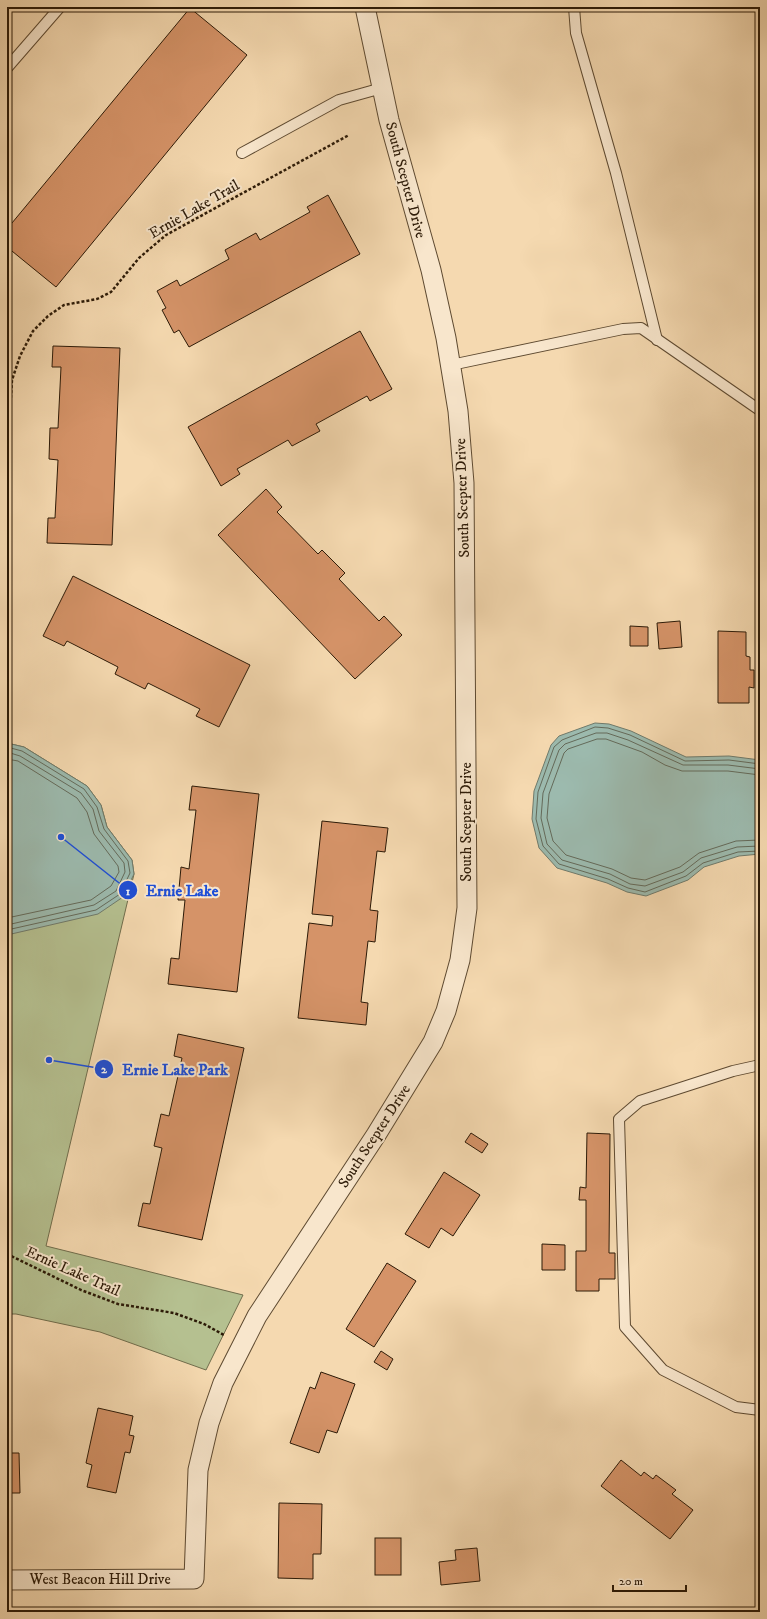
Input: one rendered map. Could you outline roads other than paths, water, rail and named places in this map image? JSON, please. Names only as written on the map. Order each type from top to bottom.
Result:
[{"type":"street","name":"South Scepter Drive","points":[[194,1579],[198,1470],[223,1383],[258,1316],[384,1122],[433,1042],[446,1011],[460,960],[467,908],[464,483],[458,411],[431,270],[389,120],[365,7]]},
{"type":"street","name":"West Beacon Hill Drive","points":[[7,1580],[194,1579]]},
{"type":"lane","points":[[7,68],[60,7]]},
{"type":"lane","points":[[574,7],[576,33],[616,173],[657,340]]},
{"type":"lane","points":[[242,153],[339,100],[382,88]]},
{"type":"lane","points":[[450,365],[623,329],[641,328],[758,409]]},
{"type":"lane","points":[[760,1065],[732,1072],[640,1101],[619,1119],[625,1327],[663,1370],[736,1407],[760,1410]]},
{"type":"water","points":[[595,723],[609,724],[631,731],[686,757],[729,756],[760,760],[760,854],[739,856],[704,867],[688,880],[646,896],[627,892],[607,883],[557,868],[539,848],[532,819],[534,791],[551,745],[559,736]]},
{"type":"water","points":[[7,743],[24,747],[87,786],[101,805],[107,827],[132,860],[134,874],[123,897],[98,914],[7,935]]},
{"type":"place","name":"Ernie Lake","points":[[61,837]]},
{"type":"place","name":"Ernie Lake Park","points":[[49,1060]]}]
